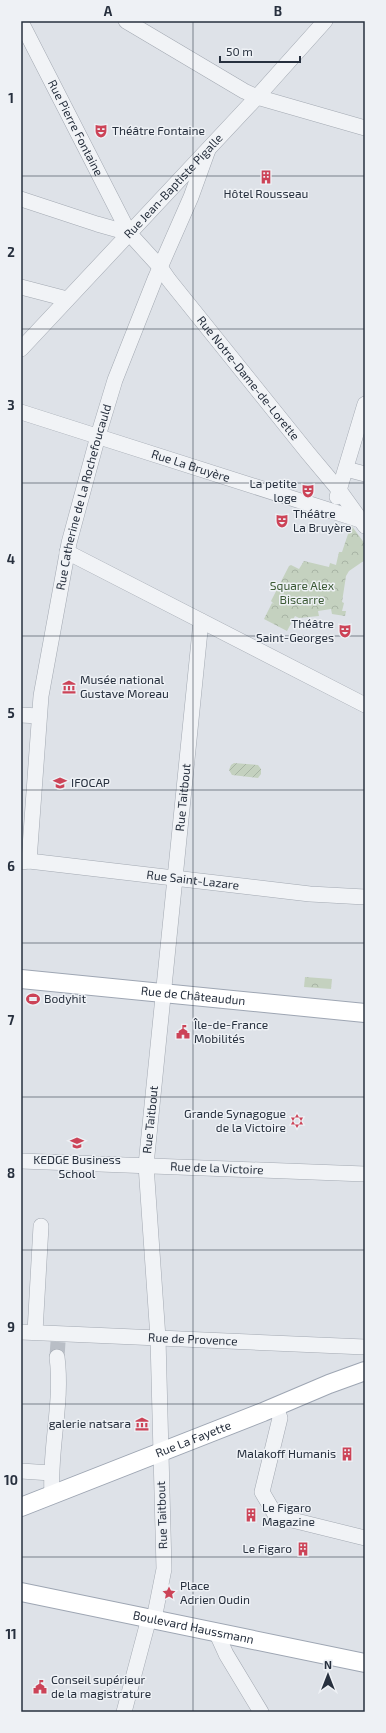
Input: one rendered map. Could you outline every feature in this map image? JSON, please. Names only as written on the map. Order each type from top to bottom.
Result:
[{"type":"main road","name":"Rue de Châteaudun","points":[[21,979],[365,1013]]},
{"type":"main road","name":"Rue La Fayette","points":[[21,1507],[365,1371]]},
{"type":"main road","name":"Boulevard Haussmann","points":[[21,1592],[365,1663]]},
{"type":"street","points":[[126,21],[244,91],[257,97],[365,128]]},
{"type":"street","name":"Rue Jean-Baptiste Pigalle","points":[[21,349],[208,150],[325,21]]},
{"type":"street","name":"Rue Pierre Fontaine","points":[[21,22],[130,233]]},
{"type":"street","name":"Rue Catherine de La Rochefoucauld","points":[[25,861],[39,716],[67,552],[98,436],[116,380],[208,150]]},
{"type":"street","points":[[21,199],[97,224],[130,233]]},
{"type":"street","name":"Rue Notre-Dame-de-Lorette","points":[[130,233],[160,267],[339,490],[363,523]]},
{"type":"street","points":[[21,287],[67,299]]},
{"type":"street","points":[[326,509],[336,502],[346,469],[363,423],[365,404]]},
{"type":"street","name":"Rue La Bruyère","points":[[21,412],[326,509],[363,523]]},
{"type":"street","points":[[346,469],[365,474]]},
{"type":"street","points":[[67,552],[365,705]]},
{"type":"street","name":"Rue Taitbout","points":[[124,1712],[152,1619],[164,1568],[158,1338],[146,1165],[201,621]]},
{"type":"street","points":[[21,715],[39,716]]},
{"type":"street","name":"Rue Saint-Lazare","points":[[25,861],[310,894],[365,897]]},
{"type":"street","name":"Rue de la Victoire","points":[[21,1162],[146,1165],[365,1174]]},
{"type":"street","points":[[28,1332],[41,1226]]},
{"type":"street","name":"Rue de Provence","points":[[28,1332],[58,1337],[158,1338],[365,1347]]},
{"type":"street","points":[[52,1495],[51,1473],[59,1374],[57,1357]]},
{"type":"street","points":[[276,1406],[280,1418],[262,1492],[276,1516],[365,1538]]},
{"type":"street","points":[[21,1471],[51,1473]]},
{"type":"street","points":[[216,1632],[226,1654],[260,1712]]},
{"type":"green space","name":"Square Alex Biscarre","points":[[351,525],[365,544],[365,560],[349,571],[346,576],[342,602],[344,603],[342,611],[346,611],[345,616],[332,614],[331,609],[318,611],[319,616],[299,618],[295,616],[287,631],[264,619],[272,603],[274,604],[271,601],[289,566],[291,565],[299,569],[304,561],[329,567],[330,563],[336,565],[339,552],[342,552]]},
{"type":"green space","points":[[234,763],[258,765],[261,769],[261,774],[258,778],[232,775],[229,770],[231,765]]},
{"type":"green space","points":[[305,977],[332,979],[331,989],[304,987]]},
{"type":"tunnel","points":[[57,1357],[58,1342]]},
{"type":"place","name":"Théâtre Fontaine","points":[[101,131]]},
{"type":"place","name":"Hôtel Rousseau","points":[[266,177]]},
{"type":"place","name":"La petite loge","points":[[308,491]]},
{"type":"place","name":"Théâtre La Bruyère","points":[[282,521]]},
{"type":"place","name":"Théâtre Saint-Georges","points":[[345,631]]},
{"type":"place","name":"Musée national Gustave Moreau","points":[[69,687]]},
{"type":"place","name":"IFOCAP","points":[[60,783]]},
{"type":"place","name":"Bodyhit","points":[[33,999]]},
{"type":"place","name":"Île-de-France Mobilités","points":[[183,1032]]},
{"type":"place","name":"Grande Synagogue de la Victoire","points":[[297,1121]]},
{"type":"place","name":"KEDGE Business School","points":[[77,1143]]},
{"type":"place","name":"galerie natsara","points":[[142,1424]]},
{"type":"place","name":"Malakoff Humanis","points":[[347,1454]]},
{"type":"place","name":"Le Figaro Magazine","points":[[251,1515]]},
{"type":"place","name":"Le Figaro","points":[[303,1549]]},
{"type":"place","name":"Place Adrien Oudin","points":[[169,1593]]},
{"type":"place","name":"Conseil supérieur de la magistrature","points":[[40,1687]]}]
